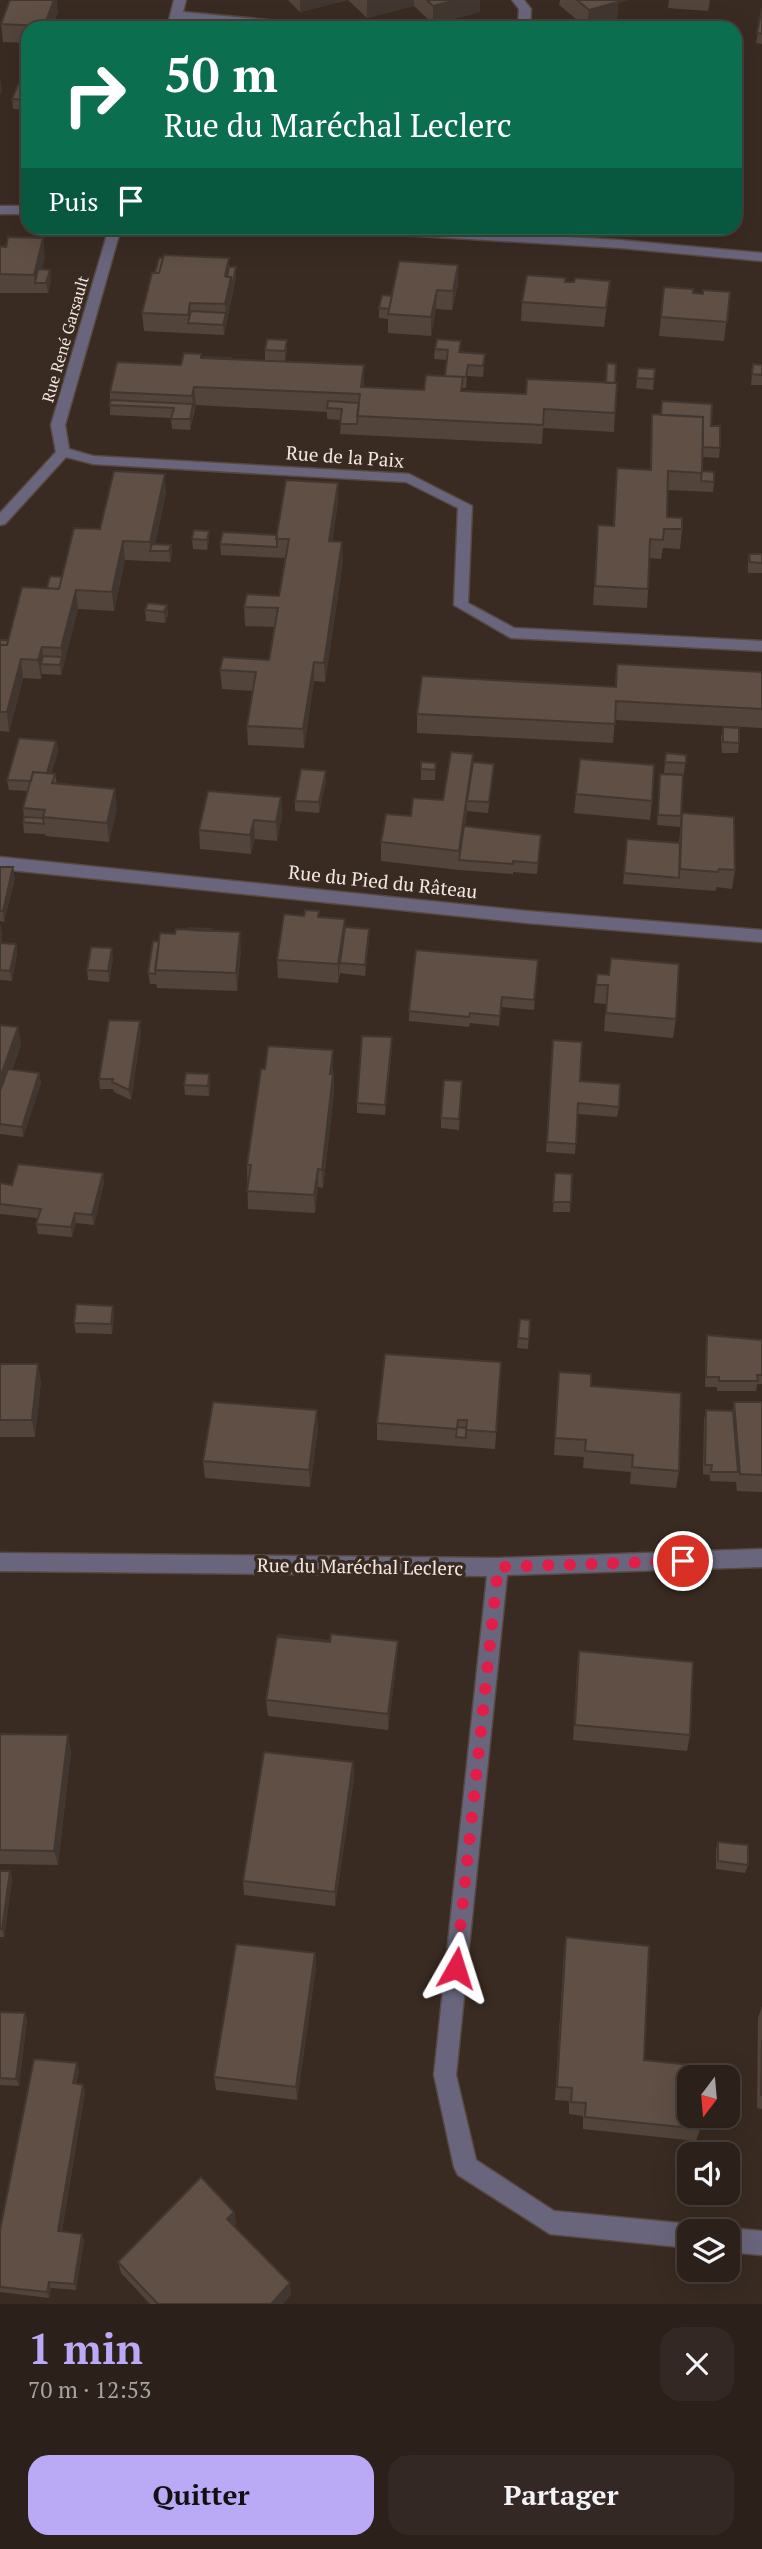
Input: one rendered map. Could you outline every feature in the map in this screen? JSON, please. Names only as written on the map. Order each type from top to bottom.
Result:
[{"type":"street","points":[[175,21],[180,0]]},
{"type":"street","points":[[518,0],[524,9],[524,21]]},
{"type":"street","points":[[177,15],[243,21]]},
{"type":"street","points":[[0,210],[21,210]]},
{"type":"street","name":"Rue René Garsault","points":[[63,452],[58,425],[113,235]]},
{"type":"street","points":[[470,235],[620,244],[762,257]]},
{"type":"street","points":[[0,521],[63,452]]},
{"type":"street","name":"Rue de la Paix","points":[[63,452],[93,460],[409,478],[465,506],[461,605],[512,633],[762,646]]},
{"type":"street","name":"Rue du Pied du Râteau","points":[[0,863],[527,917],[762,936]]},
{"type":"street","name":"Rue du Maréchal Leclerc","points":[[0,1562],[498,1567],[762,1558]]},
{"type":"street","points":[[498,1567],[445,2075],[466,2167],[550,2222],[677,2235]]},
{"type":"street","points":[[740,2241],[762,2243]]},
{"type":"building","points":[[10,0],[54,0],[46,21],[21,21],[21,25],[1,24]]},
{"type":"building","points":[[427,0],[456,0],[433,6]]},
{"type":"building","points":[[577,0],[616,0],[618,2],[589,10]]},
{"type":"building","points":[[762,8],[762,34],[757,33]]},
{"type":"building","points":[[21,78],[21,100],[12,99]]},
{"type":"building","points":[[8,237],[43,238],[34,275],[0,274],[0,246],[6,247]]},
{"type":"building","points":[[164,255],[229,258],[225,276],[231,277],[225,304],[190,303],[188,315],[142,313],[152,273],[159,273]]},
{"type":"building","points":[[159,258],[163,258],[159,273],[155,273]]},
{"type":"building","points":[[399,261],[458,265],[453,291],[437,290],[431,317],[388,314]]},
{"type":"building","points":[[229,267],[236,267],[232,286],[231,277],[227,277]]},
{"type":"building","points":[[38,269],[50,270],[46,283],[35,283]]},
{"type":"building","points":[[527,275],[566,278],[565,282],[574,282],[575,278],[610,281],[606,308],[522,302]]},
{"type":"building","points":[[664,287],[693,289],[693,293],[703,294],[703,290],[730,292],[727,322],[661,317]]},
{"type":"building","points":[[382,295],[392,296],[389,309],[379,308]]},
{"type":"building","points":[[191,311],[226,313],[223,325],[188,323]]},
{"type":"building","points":[[267,339],[287,340],[285,351],[265,350]]},
{"type":"building","points":[[437,339],[461,341],[459,352],[485,354],[483,366],[468,365],[466,377],[445,376],[448,350],[435,349]]},
{"type":"building","points":[[184,353],[201,354],[201,358],[364,365],[361,387],[424,390],[426,375],[463,377],[461,391],[526,394],[527,379],[617,383],[615,413],[544,409],[543,425],[357,416],[360,394],[194,387],[192,396],[110,392],[117,362],[181,365]]},
{"type":"building","points":[[607,363],[616,364],[615,383],[606,383]]},
{"type":"building","points":[[753,364],[762,365],[762,375],[752,374]]},
{"type":"building","points":[[638,368],[655,369],[654,379],[637,378]]},
{"type":"building","points":[[111,400],[193,404],[190,419],[171,419],[174,408],[109,405]]},
{"type":"building","points":[[328,401],[359,403],[357,424],[340,424],[342,409],[327,408]]},
{"type":"building","points":[[662,401],[712,404],[711,426],[720,426],[720,448],[703,447],[703,417],[661,415]]},
{"type":"building","points":[[652,414],[703,417],[702,473],[668,471],[667,517],[682,518],[682,529],[664,529],[663,540],[650,539],[648,589],[595,586],[598,525],[614,526],[617,468],[651,470]]},
{"type":"building","points":[[114,471],[165,474],[150,542],[123,541],[112,592],[76,590],[61,648],[42,647],[38,660],[21,659],[7,712],[0,712],[0,645],[7,645],[22,587],[59,589],[74,528],[100,529]]},
{"type":"building","points":[[702,471],[714,472],[714,482],[701,481]]},
{"type":"building","points":[[286,480],[338,483],[329,541],[342,542],[324,663],[314,662],[303,729],[247,726],[256,672],[220,670],[223,657],[269,660],[278,608],[244,607],[247,594],[279,596],[289,539],[276,539]]},
{"type":"building","points":[[194,530],[209,531],[207,540],[192,539]]},
{"type":"building","points":[[223,532],[277,535],[277,547],[220,544]]},
{"type":"building","points":[[152,544],[171,545],[169,551],[150,551]]},
{"type":"building","points":[[749,554],[762,554],[762,563],[750,562]]},
{"type":"building","points":[[50,576],[62,577],[59,589],[47,588]]},
{"type":"building","points":[[148,603],[167,605],[164,612],[145,610]]},
{"type":"building","points":[[0,640],[8,640],[7,645],[0,645]]},
{"type":"building","points":[[43,656],[62,657],[60,665],[41,664]]},
{"type":"building","points":[[617,664],[762,672],[762,709],[616,701],[615,724],[417,714],[422,676],[616,687]]},
{"type":"building","points":[[723,727],[739,728],[739,743],[723,742]]},
{"type":"building","points":[[19,738],[56,741],[47,773],[33,772],[31,781],[7,780]]},
{"type":"building","points":[[451,752],[473,754],[459,851],[381,842],[386,814],[411,816],[413,798],[443,800]]},
{"type":"building","points":[[666,753],[686,755],[686,763],[665,762]]},
{"type":"building","points":[[580,759],[654,765],[652,801],[576,794]]},
{"type":"building","points":[[421,762],[436,763],[435,770],[421,769]]},
{"type":"building","points":[[473,762],[494,764],[489,802],[467,801]]},
{"type":"building","points":[[301,769],[326,771],[319,802],[295,801]]},
{"type":"building","points":[[33,772],[55,774],[52,783],[115,789],[107,823],[43,817],[45,810],[23,808]]},
{"type":"building","points":[[660,774],[683,775],[681,816],[658,815]]},
{"type":"building","points":[[208,791],[281,797],[276,822],[254,820],[250,835],[199,830]]},
{"type":"building","points":[[682,813],[734,817],[735,870],[719,869],[718,872],[680,869]]},
{"type":"building","points":[[24,817],[43,818],[44,824],[23,822]]},
{"type":"building","points":[[464,826],[541,835],[538,863],[459,860]]},
{"type":"building","points":[[627,839],[680,843],[679,878],[624,873]]},
{"type":"building","points":[[0,867],[13,867],[3,911],[0,911]]},
{"type":"building","points":[[305,910],[319,911],[318,917],[345,919],[338,964],[277,960],[284,914],[304,916]]},
{"type":"building","points":[[345,927],[369,929],[365,965],[340,963]]},
{"type":"building","points":[[176,929],[240,932],[236,973],[155,970],[160,933],[175,934]]},
{"type":"building","points":[[211,929],[211,931],[188,930]]},
{"type":"building","points":[[153,941],[159,942],[155,974],[148,973]]},
{"type":"building","points":[[0,943],[16,944],[10,971],[0,970]]},
{"type":"building","points":[[91,947],[112,948],[108,971],[87,970]]},
{"type":"building","points":[[416,950],[538,960],[534,1000],[502,997],[500,1016],[470,1013],[469,1017],[409,1011]]},
{"type":"building","points":[[611,958],[679,964],[676,1019],[606,1013],[608,985],[596,985],[597,974],[609,975]]},
{"type":"building","points":[[109,1020],[140,1021],[129,1090],[112,1082],[113,1079],[99,1079]]},
{"type":"building","points":[[0,1025],[18,1027],[0,1078]]},
{"type":"building","points":[[362,1036],[392,1037],[385,1105],[357,1103]]},
{"type":"building","points":[[553,1040],[582,1042],[580,1081],[620,1084],[619,1107],[578,1103],[576,1144],[547,1142]]},
{"type":"building","points":[[268,1046],[333,1050],[330,1074],[333,1074],[322,1170],[318,1169],[314,1195],[247,1191],[251,1165],[247,1165],[261,1069],[265,1069]]},
{"type":"building","points":[[8,1069],[39,1073],[22,1127],[0,1124],[0,1091]]},
{"type":"building","points":[[186,1073],[209,1074],[208,1086],[184,1085]]},
{"type":"building","points":[[444,1080],[462,1081],[459,1119],[441,1118]]},
{"type":"building","points":[[18,1164],[103,1173],[92,1215],[75,1213],[71,1227],[36,1224],[41,1209],[0,1204],[0,1183],[12,1185]]},
{"type":"building","points":[[555,1173],[572,1174],[571,1202],[553,1202]]},
{"type":"building","points":[[76,1304],[113,1306],[111,1324],[74,1323]]},
{"type":"building","points":[[520,1319],[530,1320],[529,1339],[518,1338]]},
{"type":"building","points":[[707,1335],[762,1340],[762,1375],[757,1375],[758,1381],[719,1381],[719,1377],[706,1377]]},
{"type":"building","points":[[385,1354],[501,1362],[496,1432],[466,1430],[467,1420],[458,1420],[457,1429],[377,1423]]},
{"type":"building","points":[[0,1364],[38,1364],[32,1420],[0,1420]]},
{"type":"building","points":[[559,1372],[591,1374],[591,1386],[681,1393],[679,1471],[632,1467],[633,1455],[585,1451],[586,1440],[555,1438]]},
{"type":"building","points":[[213,1402],[317,1410],[309,1470],[203,1461]]},
{"type":"building","points":[[734,1402],[762,1402],[762,1475],[740,1474]]},
{"type":"building","points":[[706,1410],[733,1411],[738,1472],[711,1472],[712,1465],[705,1465]]},
{"type":"building","points":[[457,1427],[466,1428],[466,1438],[456,1437]]},
{"type":"building","points":[[331,1634],[398,1641],[388,1714],[266,1700],[277,1636],[330,1642]]},
{"type":"building","points":[[279,1637],[330,1641],[330,1642]]},
{"type":"building","points":[[579,1651],[693,1662],[690,1735],[575,1725]]},
{"type":"building","points":[[0,1734],[68,1735],[54,1851],[0,1850]]},
{"type":"building","points":[[264,1752],[353,1762],[335,1892],[243,1881]]},
{"type":"building","points":[[718,1842],[748,1845],[748,1865],[718,1861]]},
{"type":"building","points":[[0,1871],[10,1871],[2,1929],[0,1929]]},
{"type":"building","points":[[566,1937],[649,1946],[644,2060],[692,2065],[677,2065],[677,2127],[585,2117],[586,2103],[571,2102],[572,2088],[557,2087]]},
{"type":"building","points":[[236,1944],[315,1953],[296,2087],[214,2077]]},
{"type":"building","points":[[0,2012],[25,2013],[16,2079],[0,2078]]},
{"type":"building","points":[[34,2059],[77,2063],[73,2083],[83,2085],[58,2231],[82,2234],[74,2284],[49,2282],[47,2292],[0,2287],[0,2230]]},
{"type":"building","points":[[201,2177],[234,2212],[227,2219],[290,2283],[271,2304],[158,2304],[118,2262]]},
{"type":"route","points":[[456,1968],[498,1567],[683,1561]]}]
